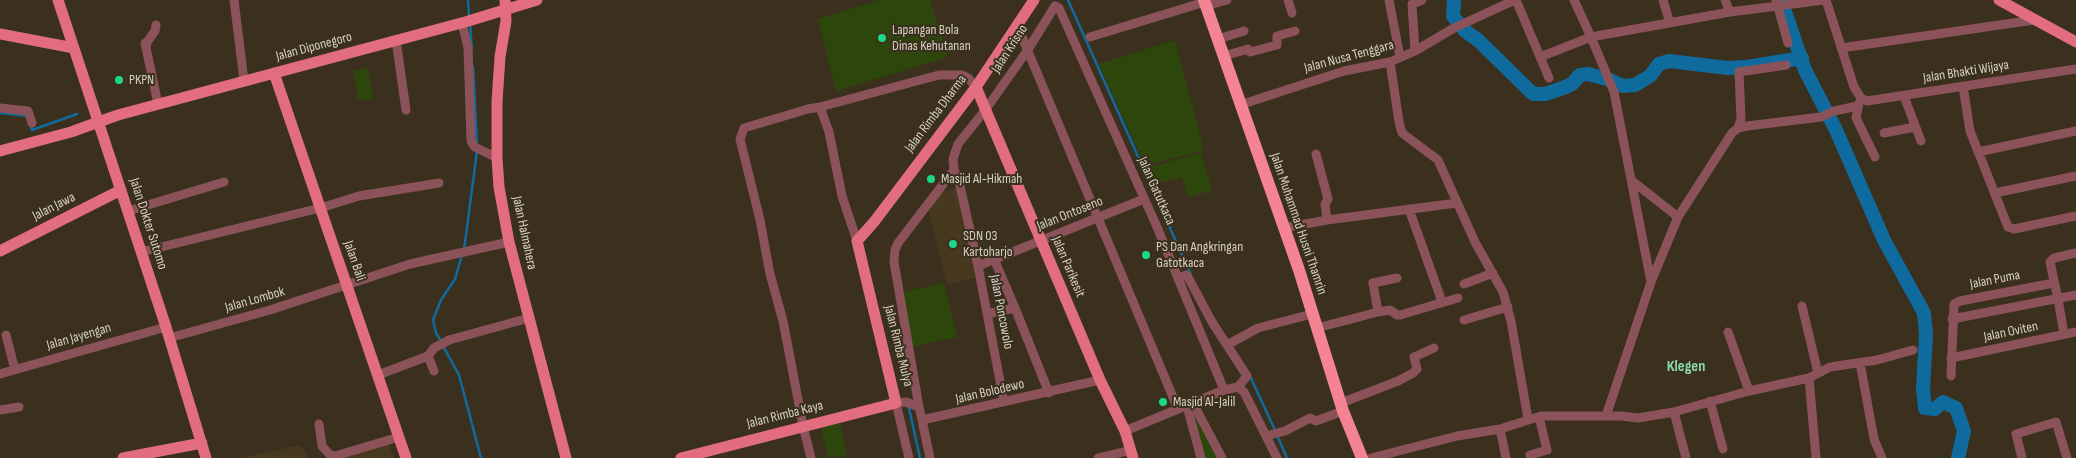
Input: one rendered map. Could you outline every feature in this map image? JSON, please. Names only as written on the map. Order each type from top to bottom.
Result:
[{"type":"highway","name":"Jalan Muhammad Husni Thamrin","points":[[1205,3],[1284,228],[1342,407],[1362,458]]},
{"type":"main road","name":"Jalan Dokter Sutomo","points":[[58,0],[168,332],[206,458]]},
{"type":"main road","name":"Jalan Diponegoro","points":[[0,151],[99,123],[118,115],[477,18],[506,4],[536,0]]},
{"type":"main road","name":"Jalan Rimba Dharma","points":[[857,242],[976,87],[1034,0]]},
{"type":"main road","points":[[1999,0],[2076,42]]},
{"type":"main road","name":"Jalan Halmahera","points":[[506,4],[497,94],[499,187],[509,242],[566,458]]},
{"type":"main road","points":[[0,34],[74,48]]},
{"type":"main road","name":"Jalan Bali","points":[[274,73],[406,458]]},
{"type":"main road","name":"Jalan Parikesit","points":[[976,87],[1100,380],[1125,431],[1132,454]]},
{"type":"main road","name":"Jalan Jawa","points":[[0,251],[121,190]]},
{"type":"main road","name":"Jalan Rimba Mulya","points":[[857,242],[896,403]]},
{"type":"main road","name":"Jalan Rimba Kaya","points":[[681,458],[896,403]]},
{"type":"main road","points":[[122,458],[202,443]]},
{"type":"street","points":[[234,0],[244,81]]},
{"type":"street","points":[[1090,37],[1205,3],[1226,0]]},
{"type":"street","points":[[1288,0],[1292,13]]},
{"type":"street","points":[[1389,0],[1400,57]]},
{"type":"street","points":[[1415,51],[1412,3],[1422,0]]},
{"type":"street","points":[[1515,0],[1550,78]]},
{"type":"street","name":"Jalan Nusa Tenggara","points":[[1240,105],[1344,71],[1390,62],[1415,51],[1463,23],[1515,0]]},
{"type":"street","points":[[1574,0],[1611,86],[1632,180],[1651,282]]},
{"type":"street","points":[[1663,0],[1670,23]]},
{"type":"street","points":[[1725,0],[1730,12]]},
{"type":"street","points":[[1540,57],[1591,37],[1777,4],[1789,5],[1825,0],[1859,102],[1856,118],[1874,157]]},
{"type":"street","points":[[1777,4],[1788,43]]},
{"type":"street","name":"Jalan Krisno","points":[[954,170],[953,159],[958,144],[986,109],[1027,51],[1053,7],[1057,6]]},
{"type":"street","name":"Jalan Gatutkaca","points":[[1057,6],[1144,199],[1224,390]]},
{"type":"street","points":[[1841,48],[2034,20]]},
{"type":"street","points":[[463,22],[468,48],[471,141],[478,148],[497,158]]},
{"type":"street","points":[[156,24],[155,31],[145,46],[158,104]]},
{"type":"street","points":[[1017,25],[1098,217],[1186,406],[1201,458]]},
{"type":"street","points":[[1218,40],[1244,31]]},
{"type":"street","points":[[1224,56],[1248,49],[1250,52],[1277,45],[1277,36],[1295,31]]},
{"type":"street","points":[[396,40],[406,110]]},
{"type":"street","points":[[1390,62],[1398,122],[1402,133],[1438,160],[1457,203],[1503,292],[1508,307],[1528,419]]},
{"type":"street","points":[[1606,416],[1651,282],[1678,217],[1732,133],[1738,128],[1741,119],[1739,72],[1786,66]]},
{"type":"street","name":"Jalan Bhakti Wijaya","points":[[1738,128],[1821,117],[1859,102],[2076,69]]},
{"type":"street","points":[[811,458],[783,321],[770,274],[760,220],[740,139],[744,128],[939,75],[962,75],[968,78],[976,87]]},
{"type":"street","points":[[1963,86],[1968,121],[1978,152],[2007,225],[2010,228],[2076,216]]},
{"type":"street","points":[[1904,96],[1921,141]]},
{"type":"street","points":[[820,107],[829,132],[842,196],[857,242]]},
{"type":"street","points":[[0,108],[28,111],[32,123]]},
{"type":"street","points":[[1884,133],[1915,127]]},
{"type":"street","points":[[1978,152],[2076,131]]},
{"type":"street","points":[[1316,154],[1328,198],[1325,207],[1327,220]]},
{"type":"street","points":[[930,458],[919,407],[894,262],[895,250],[898,243],[954,170]]},
{"type":"street","name":"Jalan Poncowolo","points":[[954,170],[958,177],[978,266],[1004,402]]},
{"type":"street","points":[[1995,193],[2076,176]]},
{"type":"street","points":[[1632,180],[1678,217]]},
{"type":"street","points":[[128,211],[224,182]]},
{"type":"street","points":[[142,252],[320,208],[358,196],[439,183]]},
{"type":"street","name":"Jalan Ontoseno","points":[[978,266],[1144,199]]},
{"type":"street","points":[[1284,228],[1327,220],[1457,203]]},
{"type":"street","points":[[1409,209],[1441,303]]},
{"type":"street","name":"Jalan Lombok","points":[[168,332],[270,310],[410,264],[509,242]]},
{"type":"street","points":[[2064,334],[2050,262],[2054,258],[2076,253]]},
{"type":"street","points":[[994,259],[1049,393]]},
{"type":"street","points":[[1464,284],[1493,273]]},
{"type":"street","points":[[1178,279],[1186,275],[1188,277],[1212,322],[1230,344],[1247,376],[1241,390]]},
{"type":"street","points":[[1378,312],[1373,283],[1397,278]]},
{"type":"street","name":"Jalan Puma","points":[[1951,376],[1954,304],[1960,301],[2054,283]]},
{"type":"street","points":[[1952,319],[2076,295]]},
{"type":"street","points":[[1317,328],[1390,310],[1396,315],[1400,315],[1458,298]]},
{"type":"street","points":[[1802,306],[1818,373]]},
{"type":"street","points":[[1464,320],[1508,307]]},
{"type":"street","points":[[987,314],[1014,308]]},
{"type":"street","points":[[1230,344],[1258,328],[1312,314]]},
{"type":"street","points":[[378,375],[428,356],[443,343],[529,318]]},
{"type":"street","name":"Jalan Jayengan","points":[[0,374],[168,332]]},
{"type":"street","points":[[1728,332],[1749,391]]},
{"type":"street","name":"Jalan Oviten","points":[[1951,358],[2076,332]]},
{"type":"street","points":[[6,335],[15,370]]},
{"type":"street","points":[[1266,436],[1285,431],[1310,418],[1316,421],[1398,381],[1417,369],[1414,356],[1434,348]]},
{"type":"street","points":[[1371,458],[1457,436],[1500,429],[1538,417],[1606,416],[1638,418],[1674,412],[1749,391],[1809,378],[1830,367],[1860,363],[1913,350]]},
{"type":"street","points":[[428,356],[434,371]]},
{"type":"street","points":[[1860,363],[1874,439],[1882,458]]},
{"type":"street","points":[[1809,378],[1816,458]]},
{"type":"street","name":"Jalan Bolodewo","points":[[922,420],[1049,393],[1100,380]]},
{"type":"street","points":[[1125,431],[1224,390],[1241,390]]},
{"type":"street","points":[[1241,390],[1277,458]]},
{"type":"street","points":[[896,403],[906,402],[919,407]]},
{"type":"street","points":[[1710,402],[1722,448]]},
{"type":"street","name":"Jalan Rimba Mulya","points":[[896,403],[909,458]]},
{"type":"street","points":[[1186,406],[1222,458]]},
{"type":"street","points":[[0,410],[19,407]]},
{"type":"street","points":[[1674,412],[1686,458]]},
{"type":"street","points":[[1531,458],[1530,455],[1547,450],[1538,417]]},
{"type":"street","points":[[2022,458],[2016,434],[2056,422],[2067,458]]},
{"type":"street","points":[[319,424],[322,446],[330,455],[335,456],[399,437]]},
{"type":"street","points":[[1500,429],[1506,458]]},
{"type":"street","points":[[1098,458],[1132,454]]},
{"type":"shaded area","name":"SDN 03 Kartoharjo","points":[[957,188],[976,278],[947,284],[928,209],[940,192]]},
{"type":"shaded area","points":[[388,443],[394,458],[336,458]]},
{"type":"shaded area","points":[[300,445],[308,458],[241,458]]},
{"type":"green space","name":"Lapangan Bola Dinas Kehutanan","points":[[879,0],[930,0],[948,57],[836,91],[818,19]]},
{"type":"green space","points":[[1175,40],[1204,150],[1145,166],[1099,64]]},
{"type":"green space","points":[[368,68],[373,98],[358,100],[353,70]]},
{"type":"green space","points":[[1201,153],[1212,191],[1188,197],[1182,177],[1151,185],[1143,169]]},
{"type":"green space","points":[[944,283],[957,337],[911,347],[902,292]]},
{"type":"green space","points":[[1198,418],[1220,458],[1204,458],[1193,420]]},
{"type":"green space","points":[[840,423],[847,455],[828,458],[821,428]]},
{"type":"waterway","points":[[468,0],[469,16]]},
{"type":"waterway","points":[[1068,0],[1191,275]]},
{"type":"waterway","points":[[1454,0],[1453,16],[1464,30],[1479,41],[1533,94],[1545,94],[1563,88],[1572,84],[1580,75],[1588,74],[1623,86],[1635,85],[1650,76],[1659,64],[1669,61],[1728,68],[1747,67],[1802,58]]},
{"type":"waterway","points":[[1781,0],[1805,70],[1836,130],[1884,240],[1924,313],[1926,334],[1923,389],[1925,408],[1935,409],[1943,402],[1956,408],[1964,431],[1958,458]]},
{"type":"waterway","points":[[470,24],[472,49]]},
{"type":"waterway","points":[[473,67],[477,144]]},
{"type":"waterway","points":[[0,113],[28,116]]},
{"type":"waterway","points":[[31,126],[32,130],[77,114]]},
{"type":"waterway","points":[[464,250],[477,151]]},
{"type":"waterway","points":[[441,341],[436,333],[433,320],[441,300],[455,279],[462,255]]},
{"type":"waterway","points":[[443,346],[459,375],[481,458]]},
{"type":"waterway","points":[[1249,374],[1275,430]]},
{"type":"waterway","points":[[909,408],[920,458]]},
{"type":"waterway","points":[[1277,435],[1287,458]]},
{"type":"place","name":"Lapangan Bola Dinas Kehutanan","points":[[882,38]]},
{"type":"place","name":"PKPN","points":[[119,80]]},
{"type":"place","name":"Masjid Al-Hikmah","points":[[931,179]]},
{"type":"place","name":"SDN 03 Kartoharjo","points":[[953,244]]},
{"type":"place","name":"PS Dan Angkringan Gatotkaca","points":[[1146,255]]},
{"type":"place","name":"Masjid Al-Jalil","points":[[1163,402]]},
{"type":"district","name":"Klegen","points":[[1686,367]]}]
